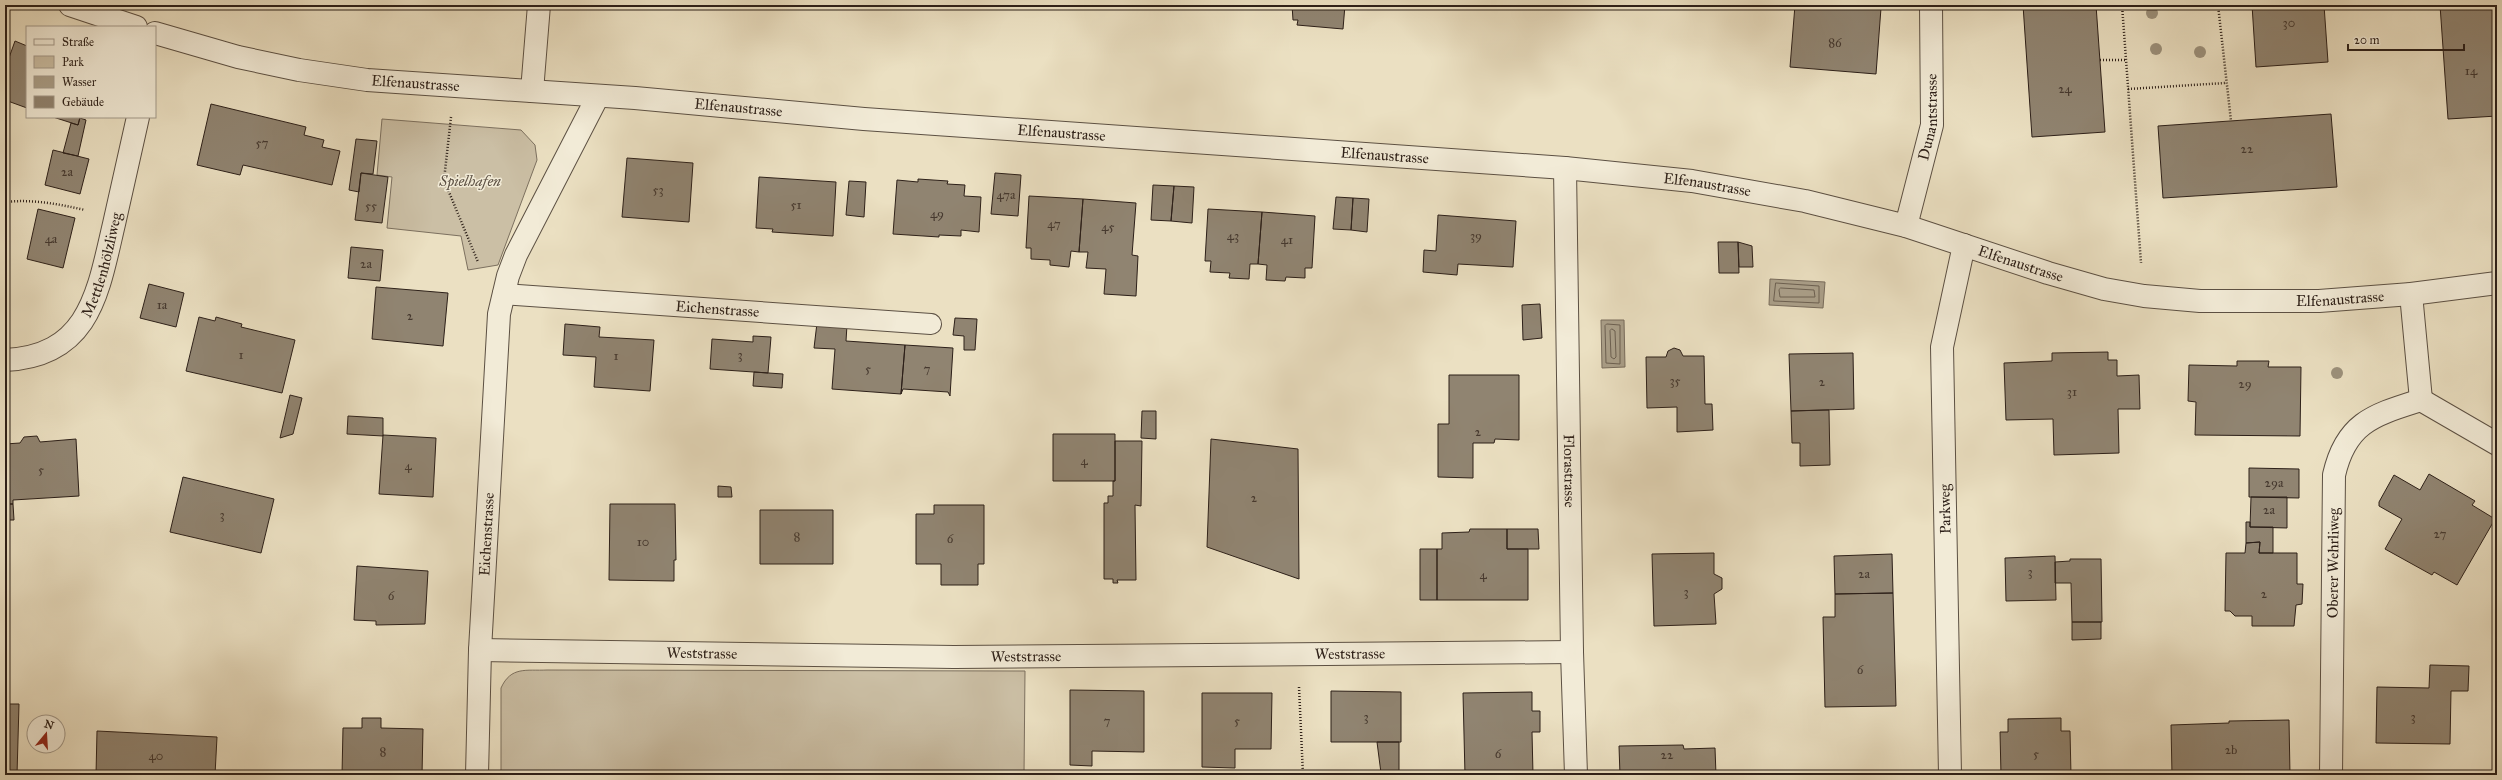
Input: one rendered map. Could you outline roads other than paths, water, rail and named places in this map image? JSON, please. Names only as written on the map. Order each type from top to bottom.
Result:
[{"type":"street","points":[[70,5],[133,26]]},
{"type":"street","points":[[532,91],[539,5]]},
{"type":"street","name":"Dunantstrasse","points":[[1906,226],[1932,125],[1931,5]]},
{"type":"street","name":"Elfenaustrasse","points":[[156,37],[299,70],[368,80],[598,96],[864,120],[1565,168],[1750,190],[1805,201],[1906,226],[2104,289],[2144,296],[2200,301],[2318,301],[2411,294],[2497,283]]},
{"type":"street","name":"Eichenstrasse","points":[[477,775],[480,650],[499,314],[503,294],[516,255],[598,96]]},
{"type":"street","name":"Mettlenhölzliweg","points":[[5,360],[25,359],[54,349],[75,332],[84,321],[97,295],[138,118]]},
{"type":"street","name":"Florastrasse","points":[[1565,168],[1572,652],[1576,775]]},
{"type":"street","name":"Parkweg","points":[[1950,775],[1942,347],[1964,245]]},
{"type":"street","points":[[2411,294],[2421,400],[2497,444]]},
{"type":"street","name":"Oberer Wehrliweg","points":[[2331,775],[2334,475],[2337,460],[2343,448],[2364,423],[2377,414],[2421,400]]},
{"type":"street","name":"Weststrasse","points":[[480,650],[954,656],[1297,652],[1572,652]]},
{"type":"lane","name":"Eichenstrasse","points":[[503,294],[931,324]]},
{"type":"water","points":[[1770,279],[1825,282],[1823,308],[1769,305]]},
{"type":"water","points":[[1601,320],[1624,320],[1625,367],[1602,368]]},
{"type":"park label","name":"Spielhafen","points":[[470,181]]}]
